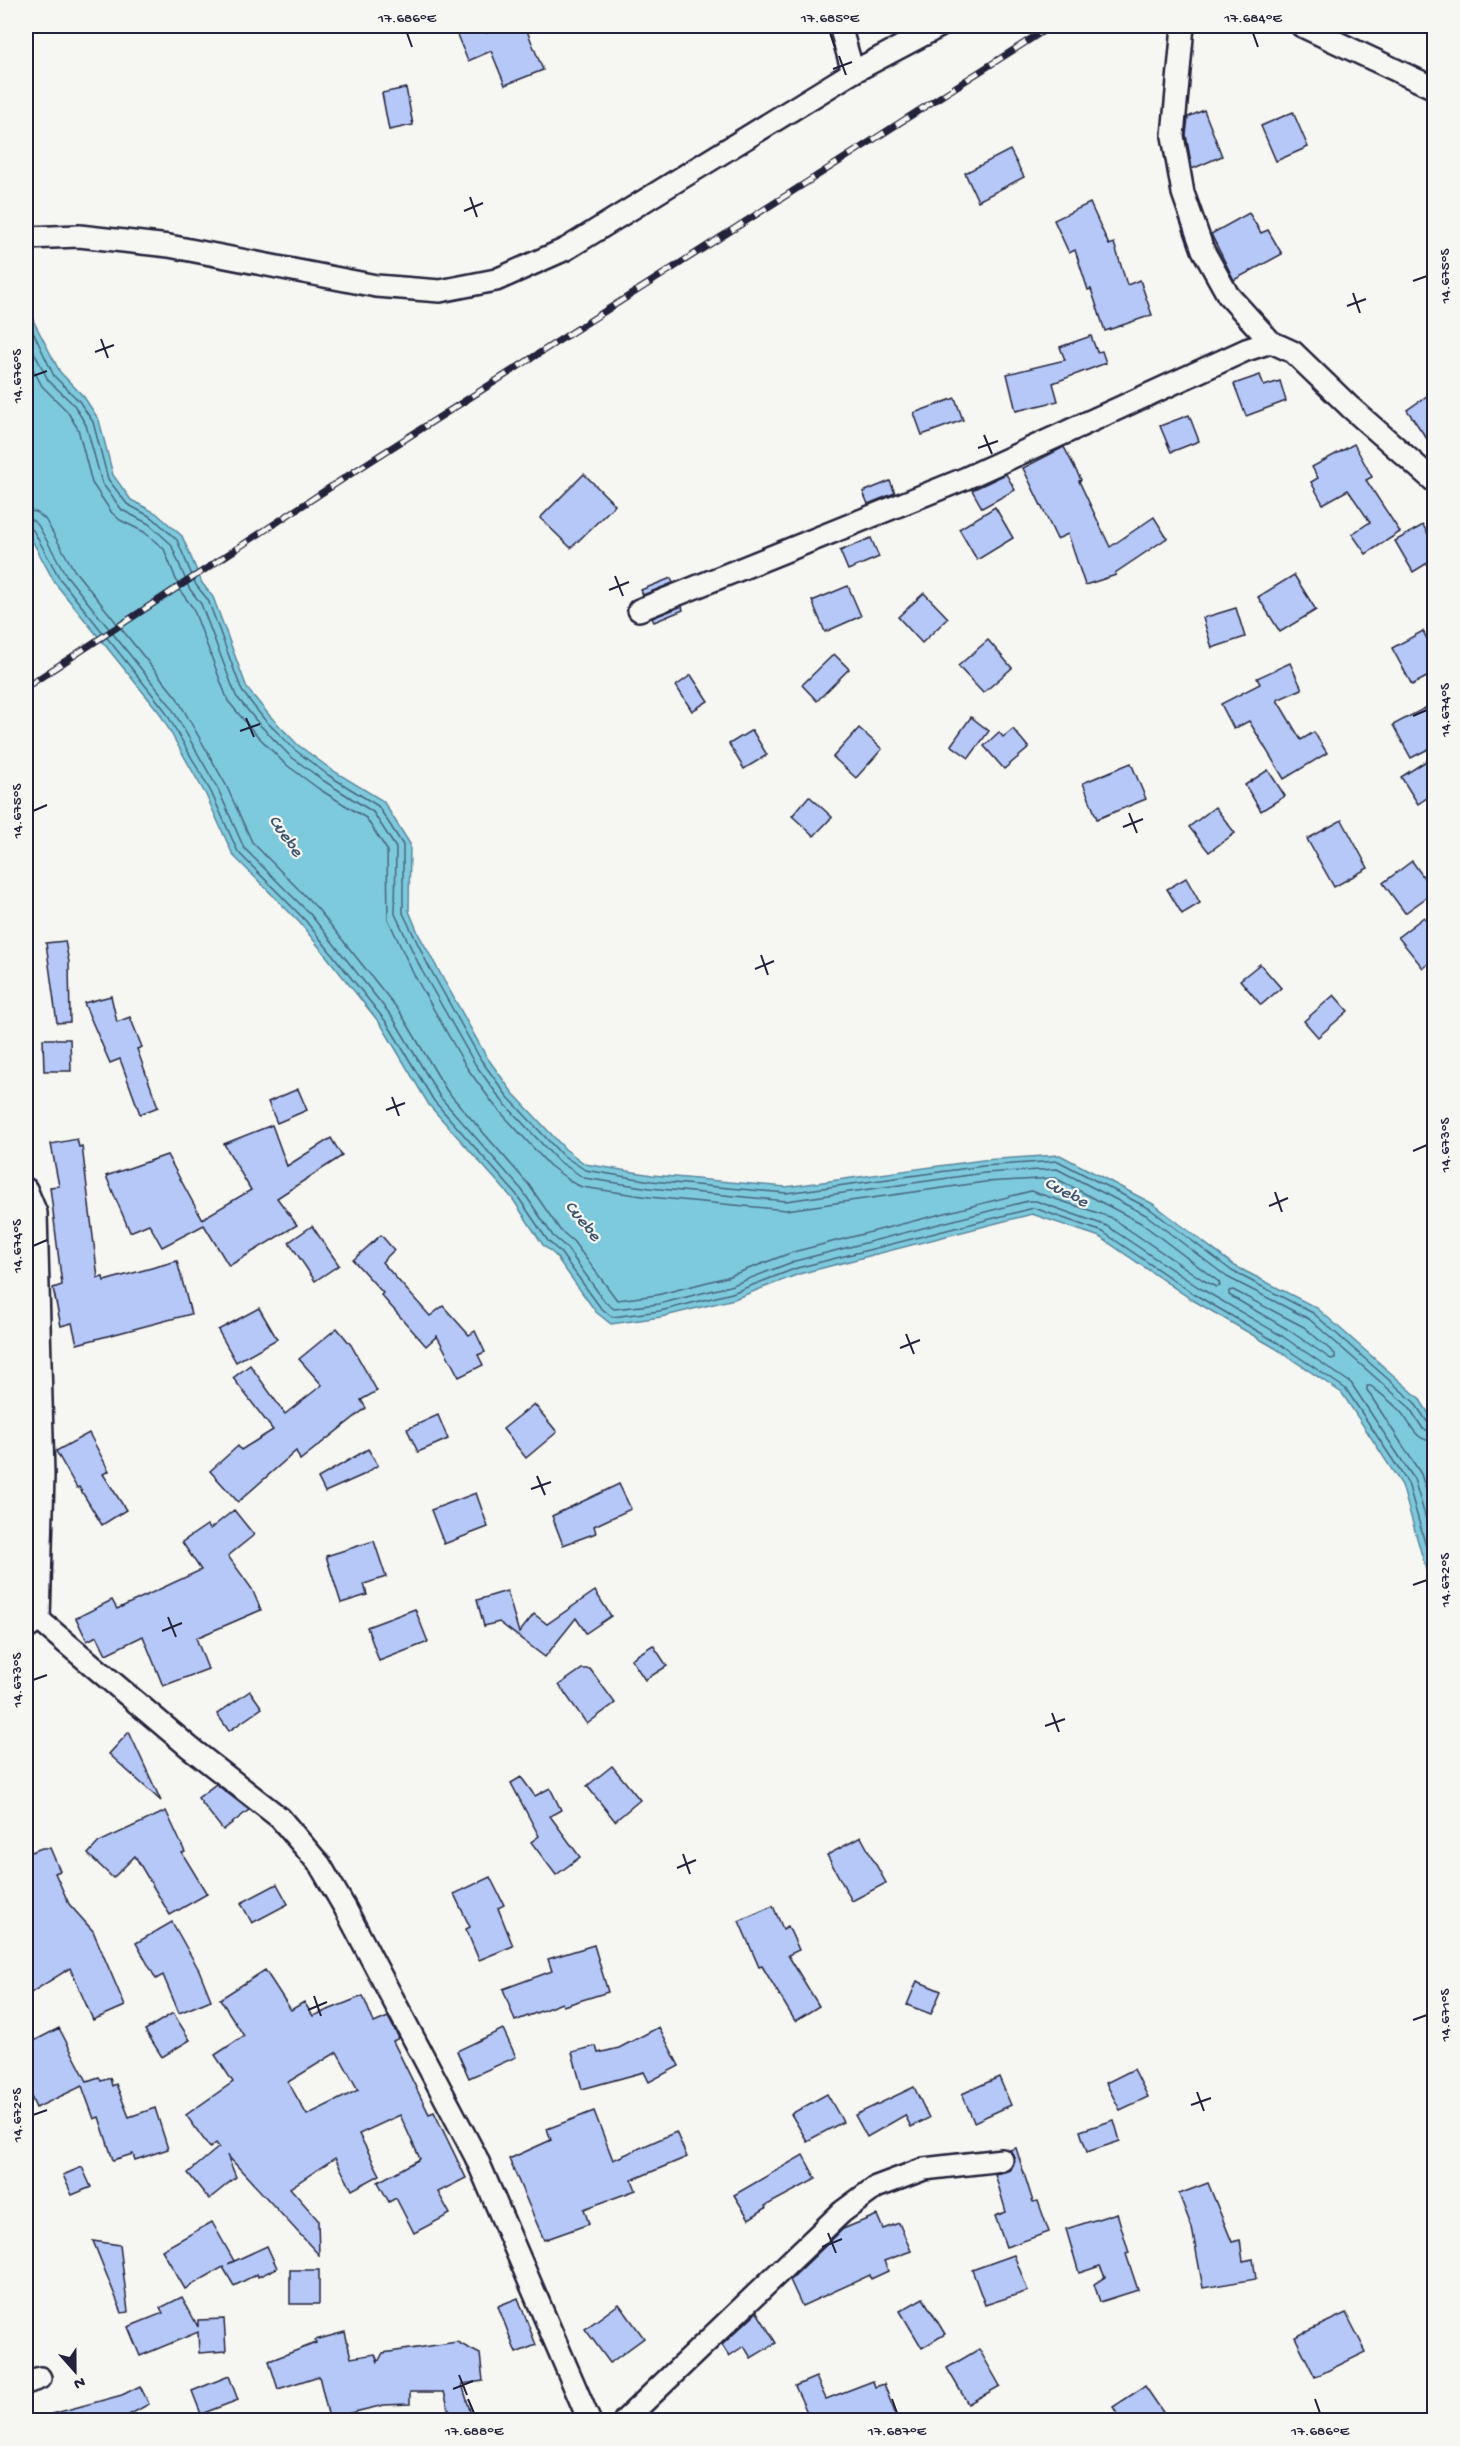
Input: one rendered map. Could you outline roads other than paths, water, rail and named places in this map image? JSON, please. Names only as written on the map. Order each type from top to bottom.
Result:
[{"type":"street","points":[[840,26],[853,72]]},
{"type":"street","points":[[26,238],[79,236],[170,246],[376,286],[440,291],[496,280],[566,249],[853,72],[940,26]]},
{"type":"street","points":[[1183,26],[1173,136],[1183,193],[1203,250],[1228,295],[1271,342],[1293,352],[1350,407],[1434,481]]},
{"type":"street","points":[[1302,26],[1434,88]]},
{"type":"street","points":[[639,610],[964,479],[1246,350],[1271,342]]},
{"type":"street","points":[[26,1189],[36,1213],[43,1475],[33,1524],[32,1625],[280,1818],[320,1865],[476,2157],[589,2421]]},
{"type":"street","points":[[626,2421],[842,2212],[876,2187],[924,2169],[1002,2160]]},
{"type":"water","name":"Cuebe","points":[[26,299],[34,322],[60,372],[84,397],[99,420],[113,475],[131,500],[156,513],[182,536],[202,583],[213,597],[247,688],[298,745],[332,770],[383,801],[410,844],[409,911],[419,935],[486,1056],[512,1092],[565,1149],[585,1164],[652,1175],[786,1187],[983,1160],[1060,1155],[1153,1204],[1235,1266],[1317,1308],[1419,1398],[1434,1422],[1434,1598],[1402,1485],[1342,1393],[1275,1348],[1191,1299],[1100,1237],[1032,1214],[799,1274],[734,1299],[661,1317],[611,1324],[596,1312],[555,1255],[543,1245],[512,1198],[429,1105],[382,1026],[300,923],[233,855],[206,795],[159,712],[55,583],[26,529]]},
{"type":"railway","points":[[26,687],[352,473],[1051,26]]}]
